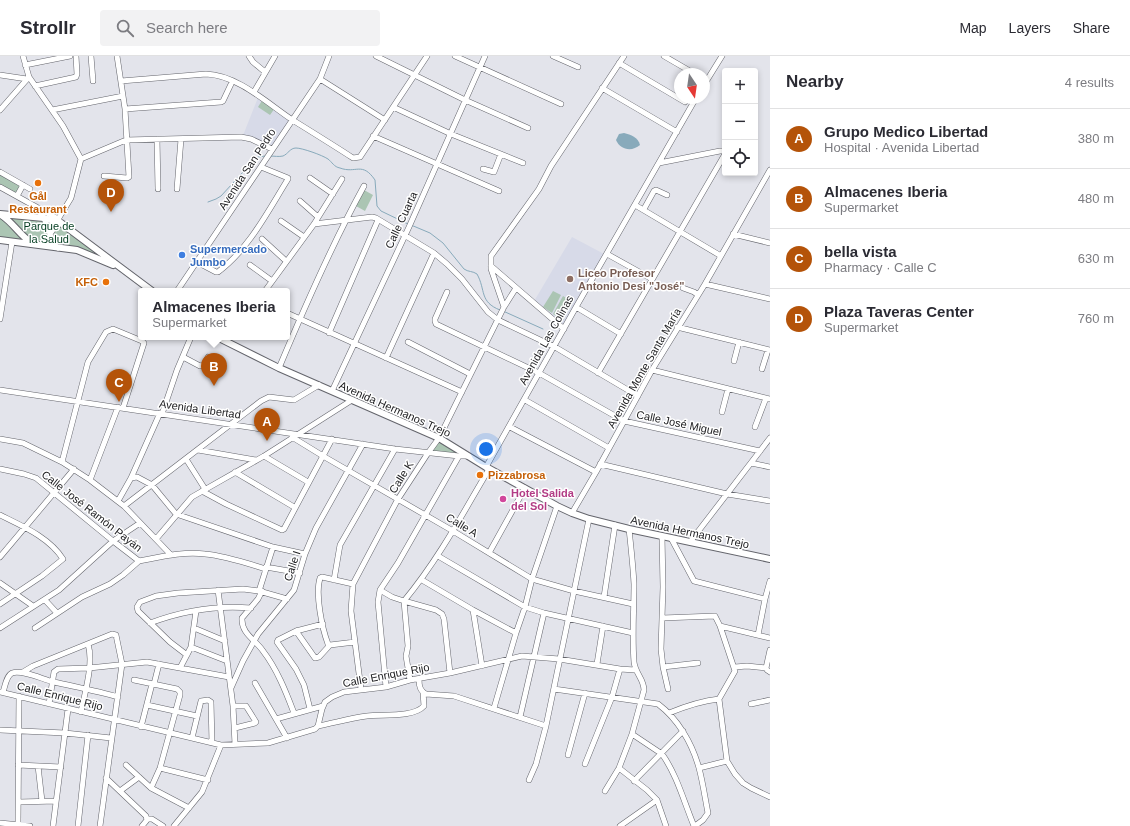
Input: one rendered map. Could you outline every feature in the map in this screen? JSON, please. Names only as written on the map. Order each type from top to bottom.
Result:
[{"type":"main road","points":[[0,214],[44,218],[59,221],[148,288]]},
{"type":"main road","points":[[0,214],[7,219],[27,240],[35,245]]},
{"type":"main road","points":[[0,240],[76,250],[122,268]]},
{"type":"main road","points":[[76,250],[81,247],[85,240]]},
{"type":"main road","name":"Avenida Hermanos Trejo","points":[[222,340],[332,392],[439,438],[488,468],[572,513],[629,529],[770,559]]},
{"type":"street","points":[[23,56],[28,78],[68,133],[81,158],[71,198],[59,221],[50,234]]},
{"type":"street","points":[[25,65],[70,56]]},
{"type":"street","points":[[35,86],[76,77],[76,56]]},
{"type":"street","points":[[91,56],[93,81]]},
{"type":"street","points":[[104,176],[127,178],[129,176],[125,109],[117,56]]},
{"type":"street","points":[[250,56],[253,62],[265,72]]},
{"type":"street","points":[[254,92],[275,56]]},
{"type":"street","name":"Avenida San Pedro","points":[[179,288],[320,79],[329,56]]},
{"type":"street","points":[[376,56],[415,76],[528,128]]},
{"type":"street","points":[[121,81],[206,74],[218,75],[254,92],[292,119],[353,158],[356,158],[360,157],[427,56]]},
{"type":"street","points":[[455,56],[561,104]]},
{"type":"street","name":"Calle Cuarta","points":[[332,392],[411,225],[486,56]]},
{"type":"street","points":[[553,56],[578,67]]},
{"type":"street","points":[[503,310],[491,266],[491,256],[539,189],[551,166],[624,56]]},
{"type":"street","points":[[664,56],[685,68]]},
{"type":"street","points":[[710,73],[721,56]]},
{"type":"street","points":[[619,63],[674,95]]},
{"type":"street","points":[[0,75],[28,78]]},
{"type":"street","points":[[0,110],[28,78]]},
{"type":"street","points":[[320,79],[385,120]]},
{"type":"street","points":[[125,109],[221,102],[223,101],[232,82]]},
{"type":"street","points":[[602,88],[676,132]]},
{"type":"street","points":[[52,110],[123,96]]},
{"type":"street","name":"Avenida Las Colinas","points":[[404,601],[422,580],[453,531],[576,307],[636,205],[692,104]]},
{"type":"street","points":[[393,107],[452,134],[523,163]]},
{"type":"street","points":[[373,136],[499,191]]},
{"type":"street","points":[[81,158],[126,140],[241,137],[251,139],[269,154]]},
{"type":"street","points":[[177,189],[180,139]]},
{"type":"street","points":[[157,140],[158,188]]},
{"type":"street","points":[[598,373],[725,154],[724,151],[720,151],[659,163]]},
{"type":"street","points":[[483,169],[494,172],[501,154]]},
{"type":"street","points":[[197,262],[218,272],[235,258],[245,246],[288,179],[261,167]]},
{"type":"street","name":"Avenida Monte Santa María","points":[[572,513],[652,370],[705,284],[770,170]]},
{"type":"street","points":[[0,172],[30,189]]},
{"type":"street","points":[[310,178],[333,194]]},
{"type":"street","points":[[267,288],[314,224],[342,179]]},
{"type":"street","points":[[17,196],[23,185]]},
{"type":"street","points":[[279,368],[299,319],[345,221],[364,186]]},
{"type":"street","points":[[0,187],[32,204],[59,221]]},
{"type":"street","points":[[644,209],[654,191],[656,190],[667,196]]},
{"type":"street","points":[[300,202],[318,217]]},
{"type":"street","points":[[32,204],[44,218],[53,243],[58,248]]},
{"type":"street","points":[[636,205],[721,256]]},
{"type":"street","points":[[314,224],[372,217],[378,220],[434,253],[462,279],[488,312],[498,320],[555,347],[638,396]]},
{"type":"street","points":[[329,333],[378,220]]},
{"type":"street","points":[[281,221],[304,237]]},
{"type":"street","points":[[733,234],[770,243]]},
{"type":"street","points":[[262,239],[286,261]]},
{"type":"street","points":[[0,319],[12,242]]},
{"type":"street","points":[[386,358],[434,253]]},
{"type":"street","points":[[607,254],[652,279]]},
{"type":"street","points":[[250,265],[272,281]]},
{"type":"street","points":[[491,266],[564,329]]},
{"type":"street","points":[[705,284],[770,299]]},
{"type":"street","name":"Calle K","points":[[361,689],[351,611],[353,584],[398,499],[439,438],[470,374],[516,288]]},
{"type":"street","points":[[683,288],[693,291],[698,295]]},
{"type":"street","name":"Calle José Miguel","points":[[447,292],[435,318],[436,324],[539,373],[624,421],[760,451]]},
{"type":"street","points":[[576,307],[621,334]]},
{"type":"street","points":[[290,314],[462,392]]},
{"type":"street","points":[[678,327],[769,350],[762,369]]},
{"type":"street","points":[[62,462],[88,362],[106,332],[113,329],[138,339]]},
{"type":"street","points":[[90,480],[120,408],[144,343],[140,340]]},
{"type":"street","points":[[118,501],[131,478],[161,414],[190,340]]},
{"type":"street","points":[[408,342],[470,374]]},
{"type":"street","points":[[734,360],[739,342]]},
{"type":"street","points":[[182,357],[200,366],[204,366],[208,357]]},
{"type":"street","points":[[652,370],[768,398],[755,427]]},
{"type":"street","points":[[124,506],[266,398],[274,397],[294,400],[319,385]]},
{"type":"street","points":[[722,412],[728,389]]},
{"type":"street","name":"Avenida Libertad","points":[[0,390],[332,438],[395,449],[469,456]]},
{"type":"street","points":[[156,538],[192,497],[264,456],[352,400]]},
{"type":"street","points":[[525,400],[609,448]]},
{"type":"street","points":[[510,427],[596,472]]},
{"type":"street","name":"Calle A","points":[[292,438],[453,531],[532,579],[574,591],[604,596],[633,604]]},
{"type":"street","points":[[186,459],[204,490],[226,504],[282,530],[284,529],[294,507],[332,438]]},
{"type":"street","points":[[690,542],[770,438]]},
{"type":"street","points":[[0,439],[23,443],[62,462],[90,480],[124,506],[171,555]]},
{"type":"street","name":"Calle I","points":[[231,688],[258,634],[294,590],[305,554],[316,528],[363,444]]},
{"type":"street","points":[[334,580],[340,545],[395,449]]},
{"type":"street","points":[[198,450],[256,460]]},
{"type":"street","points":[[264,456],[308,482]]},
{"type":"street","points":[[386,687],[378,602],[380,590],[398,563],[459,456]]},
{"type":"street","points":[[751,463],[770,467]]},
{"type":"street","points":[[600,464],[727,494],[770,501]]},
{"type":"street","name":"Calle José Ramón Payán","points":[[1,470],[24,474],[36,478],[113,541],[140,561],[171,555],[203,553],[225,557],[266,568],[300,574]]},
{"type":"street","points":[[0,557],[74,470]]},
{"type":"street","points":[[235,472],[294,507]]},
{"type":"street","points":[[131,478],[137,477],[152,485],[176,514],[273,547],[305,554]]},
{"type":"street","points":[[489,553],[525,488]]},
{"type":"street","points":[[494,708],[532,579],[557,506]]},
{"type":"street","points":[[0,515],[24,527],[46,541],[62,559],[42,576],[0,604]]},
{"type":"street","points":[[529,780],[536,764],[546,726],[589,519]]},
{"type":"street","points":[[0,628],[59,590],[113,541],[140,523]]},
{"type":"street","points":[[604,596],[615,525]]},
{"type":"street","points":[[605,791],[619,768],[632,734],[644,690],[644,684],[635,670],[633,633],[633,561],[629,529]]},
{"type":"street","points":[[662,536],[663,587],[661,649],[668,689]]},
{"type":"street","points":[[671,538],[694,580],[765,599]]},
{"type":"street","points":[[273,547],[260,591],[251,608],[242,620],[247,635],[263,651],[274,670],[285,690],[294,713]]},
{"type":"street","points":[[438,556],[525,607],[544,613],[633,633]]},
{"type":"street","points":[[35,628],[82,598],[110,584],[140,561]]},
{"type":"street","points":[[330,645],[327,642],[323,624],[319,600],[319,580],[322,577],[353,584]]},
{"type":"street","points":[[422,580],[516,633]]},
{"type":"street","points":[[758,635],[770,581]]},
{"type":"street","points":[[0,583],[33,606]]},
{"type":"street","points":[[188,654],[170,642],[138,611],[137,607],[140,602],[156,596],[178,592],[243,589],[260,591],[287,599]]},
{"type":"street","points":[[218,590],[233,706],[235,744]]},
{"type":"street","points":[[380,590],[392,597],[436,610],[442,614],[444,619],[450,673]]},
{"type":"street","points":[[45,600],[57,613]]},
{"type":"street","points":[[404,601],[408,646],[406,656],[410,680]]},
{"type":"street","points":[[150,623],[176,614],[221,607],[251,608]]},
{"type":"street","points":[[473,610],[482,666]]},
{"type":"street","points":[[180,668],[191,647],[196,611]]},
{"type":"street","points":[[520,717],[544,613]]},
{"type":"street","points":[[662,618],[715,616],[736,671],[719,699],[727,761],[743,783],[770,797]]},
{"type":"street","points":[[310,709],[304,685],[278,640],[296,631],[323,624]]},
{"type":"street","points":[[597,664],[603,626]]},
{"type":"street","points":[[720,626],[770,638]]},
{"type":"street","points":[[194,628],[225,641]]},
{"type":"street","points":[[296,631],[315,658],[319,657],[330,645],[355,642]]},
{"type":"street","points":[[23,672],[33,666],[114,634],[117,638],[122,664],[100,826]]},
{"type":"street","points":[[81,712],[89,668],[90,654],[88,644]]},
{"type":"street","points":[[191,647],[227,661]]},
{"type":"street","points":[[735,667],[747,666],[768,670],[770,650]]},
{"type":"street","name":"Calle Enrique Rijo","points":[[323,706],[332,697],[344,692],[386,687],[410,680],[450,673],[522,656],[559,659],[635,670]]},
{"type":"street","points":[[49,704],[54,672],[58,669],[89,668],[147,662],[229,677]]},
{"type":"street","points":[[663,667],[698,663]]},
{"type":"street","points":[[140,727],[159,664]]},
{"type":"street","points":[[585,764],[612,697],[620,669]]},
{"type":"street","points":[[1,692],[10,674],[13,672],[23,672],[53,682],[86,688],[118,697]]},
{"type":"street","points":[[419,679],[422,692],[426,694],[454,696],[546,726]]},
{"type":"street","points":[[134,680],[177,689],[180,692],[177,712],[171,733],[160,768],[151,788]]},
{"type":"street","points":[[255,684],[287,738]]},
{"type":"street","points":[[554,689],[658,704],[669,713],[683,731],[699,768],[708,814],[703,820],[695,826],[671,769],[662,754],[632,734]]},
{"type":"street","name":"Calle Enrique Rijo","points":[[1,692],[221,746],[268,743],[315,729],[318,726],[367,716],[398,715],[421,709],[424,706],[422,692]]},
{"type":"street","points":[[568,755],[585,693]]},
{"type":"street","points":[[18,824],[19,696]]},
{"type":"street","points":[[669,713],[690,704],[705,700],[719,699]]},
{"type":"street","points":[[751,704],[770,700]]},
{"type":"street","points":[[192,738],[201,701],[210,701],[212,743]]},
{"type":"street","points":[[147,705],[197,716]]},
{"type":"street","points":[[233,706],[246,706],[256,722],[255,724],[235,728]]},
{"type":"street","points":[[276,719],[323,706],[318,726]]},
{"type":"street","points":[[53,826],[68,709]]},
{"type":"street","points":[[0,730],[65,733],[111,738]]},
{"type":"street","points":[[634,781],[683,731]]},
{"type":"street","points":[[78,826],[88,735]]},
{"type":"street","points":[[174,826],[202,792],[221,746]]},
{"type":"street","points":[[699,768],[727,761]]},
{"type":"street","points":[[126,765],[151,788],[189,808]]},
{"type":"street","points":[[18,766],[61,767]]},
{"type":"street","points":[[38,766],[42,801]]},
{"type":"street","points":[[160,768],[208,780]]},
{"type":"street","points":[[619,768],[647,790],[657,800],[666,826]]},
{"type":"street","points":[[120,792],[139,777]]},
{"type":"street","points":[[106,778],[147,819],[152,819],[163,826]]},
{"type":"street","points":[[620,826],[657,800]]},
{"type":"street","points":[[19,802],[56,801]]},
{"type":"street","points":[[142,826],[147,819]]},
{"type":"street","points":[[0,823],[30,826]]},
{"type":"shaded area","points":[[259,95],[292,119],[272,149],[242,138]]},
{"type":"shaded area","name":"Liceo Profesor Antonio Desi \"José\"","points":[[572,237],[606,255],[564,329],[533,303]]},
{"type":"green space","points":[[263,99],[275,108],[270,115],[258,107]]},
{"type":"green space","points":[[0,172],[23,185],[17,196],[0,187]]},
{"type":"green space","points":[[364,190],[373,195],[365,211],[356,206]]},
{"type":"green space","name":"Parque de la Salud","points":[[36,207],[122,268],[91,255],[0,240],[0,214],[44,218]]},
{"type":"green space","points":[[553,291],[561,295],[552,313],[543,307]]},
{"type":"green space","points":[[563,296],[573,302],[563,320],[553,314]]},
{"type":"green space","points":[[439,438],[469,456],[428,453]]},
{"type":"water","points":[[624,133],[636,138],[640,145],[633,149],[626,149],[620,146],[616,140],[619,134]]},
{"type":"waterway","points":[[270,156],[283,156],[292,149],[299,148],[325,157],[335,166],[350,170],[362,169],[370,174],[375,180],[377,206],[381,211],[408,224]]},
{"type":"waterway","points":[[208,202],[221,196],[255,159],[265,156]]},
{"type":"waterway","points":[[411,225],[430,233],[443,243],[464,269],[477,274],[486,299],[493,307],[500,310]]},
{"type":"waterway","points":[[503,311],[543,329]]},
{"type":"place","name":"Gål Restaurant","points":[[38,183]]},
{"type":"place","name":"Plaza Taveras Center","points":[[111,212]]},
{"type":"place","name":"Supermercado Jumbo","points":[[182,255]]},
{"type":"place","name":"Liceo Profesor Antonio Desi \"José\"","points":[[570,279]]},
{"type":"place","name":"KFC","points":[[106,282]]},
{"type":"place","name":"Almacenes Iberia","points":[[214,386]]},
{"type":"place","name":"bella vista","points":[[119,402]]},
{"type":"place","name":"Grupo Medico Libertad","points":[[267,441]]},
{"type":"place","name":"Pizzabrosa","points":[[480,475]]},
{"type":"place","name":"Hotel Salida del Sol","points":[[503,499]]}]
